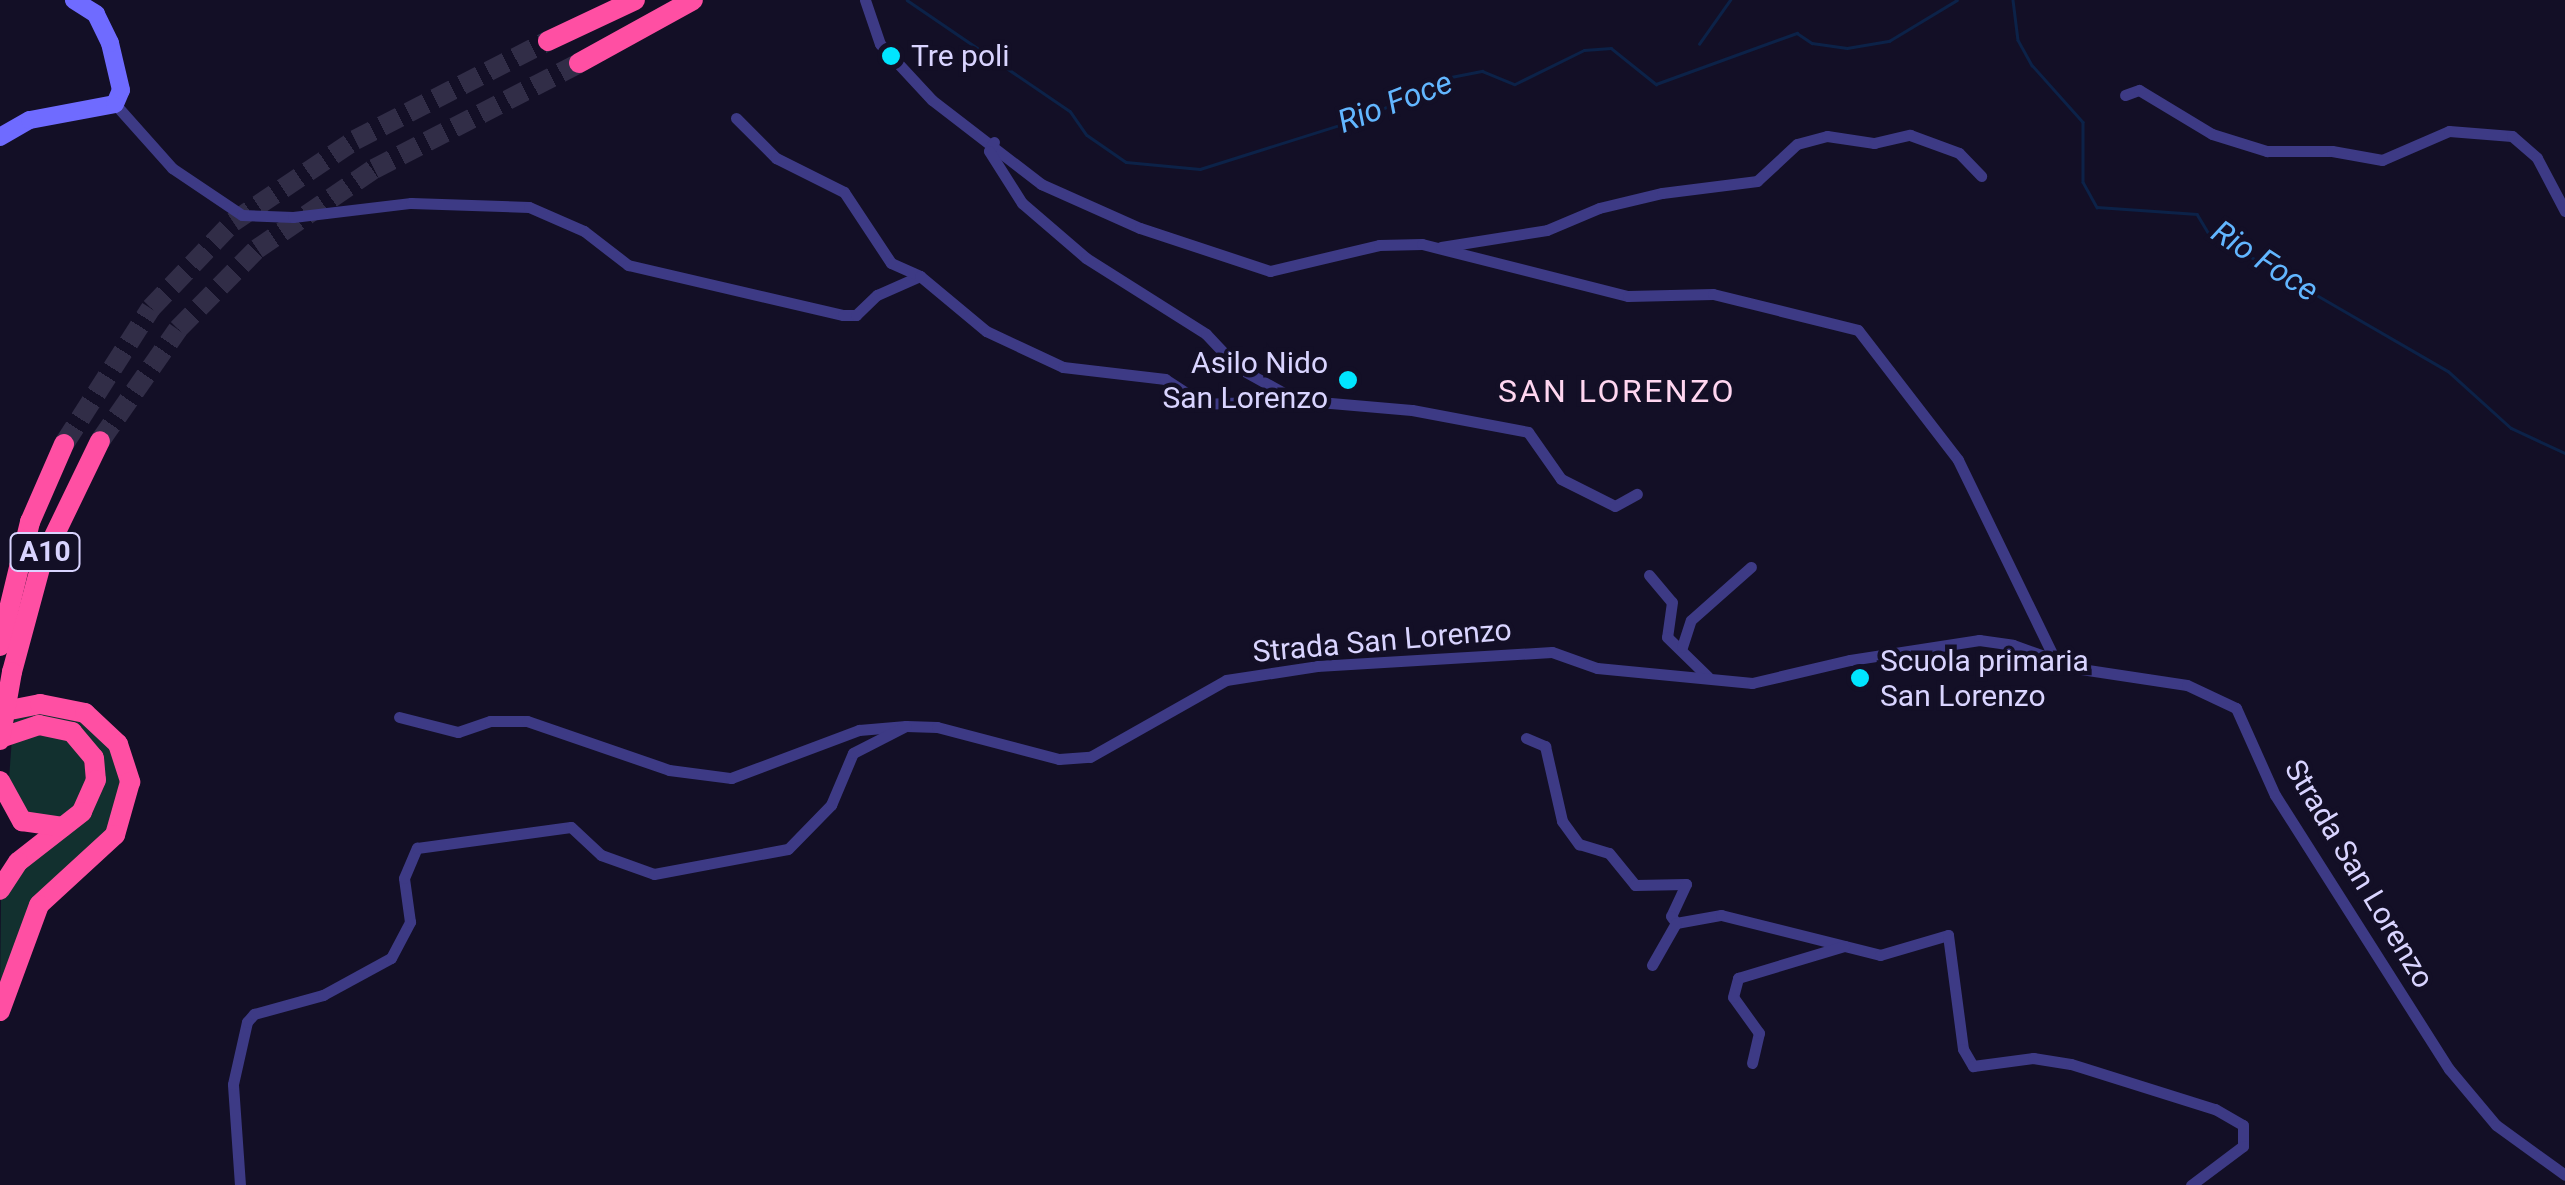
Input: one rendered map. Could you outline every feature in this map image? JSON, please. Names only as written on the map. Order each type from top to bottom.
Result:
[{"type":"highway","points":[[548,41],[634,0]]},
{"type":"highway","points":[[578,63],[693,0]]},
{"type":"highway","name":"A10","points":[[0,739],[12,672],[48,546],[100,441]]},
{"type":"highway","name":"A10","points":[[0,646],[30,522],[64,444]]},
{"type":"highway","points":[[0,585],[30,522]]},
{"type":"highway","points":[[0,712],[40,704],[84,713],[118,744],[130,782],[127,811],[115,835],[39,906],[0,1012]]},
{"type":"highway","points":[[0,739],[49,725],[72,732],[88,748],[94,792],[63,827],[18,862],[0,890]]},
{"type":"highway","points":[[0,781],[22,821],[63,827]]},
{"type":"main road","points":[[0,138],[30,120],[115,104],[121,90],[110,43],[96,14],[74,0]]},
{"type":"street","points":[[864,0],[880,44],[916,84],[994,142],[1024,172],[1080,204],[1270,271],[1399,242],[1441,247],[1628,296],[1713,294],[1858,330],[1958,460],[2055,660]]},
{"type":"street","points":[[2125,94],[2139,90],[2212,134],[2267,150],[2332,151],[2382,160],[2449,132],[2512,136],[2536,158],[2565,211]]},
{"type":"street","points":[[115,104],[172,168],[242,215],[294,217],[411,203],[529,207],[584,231],[628,265],[844,315],[856,315],[877,295],[920,276]]},
{"type":"street","points":[[736,118],[776,158],[844,192],[891,263],[920,276],[986,331],[1063,367],[1165,379],[1203,404],[1296,400],[1412,410],[1528,432],[1561,479],[1615,506],[1637,494]]},
{"type":"street","points":[[1441,247],[1547,230],[1599,208],[1662,193],[1757,181],[1797,144],[1826,136],[1874,143],[1910,135],[1959,153],[1981,176]]},
{"type":"street","points":[[994,142],[989,151],[1022,203],[1086,258],[1206,334],[1237,366],[1296,400]]},
{"type":"street","points":[[1682,646],[1691,620],[1751,567]]},
{"type":"street","points":[[1650,575],[1672,602],[1667,637],[1682,646],[1708,677]]},
{"type":"street","name":"Strada San Lorenzo","points":[[399,718],[458,732],[490,721],[527,721],[712,778],[752,772],[859,730],[906,726],[1075,759],[1112,746],[1226,680],[1318,666],[1552,652],[1597,668],[1752,684],[1850,660],[1979,640],[2130,680],[2187,685],[2236,708],[2276,794],[2449,1069],[2496,1125],[2565,1175]]},
{"type":"street","points":[[240,1185],[233,1084],[247,1022],[323,996],[390,958],[410,922],[404,878],[417,848],[571,827],[602,855],[654,874],[788,849],[832,805],[853,754],[906,726]]},
{"type":"street","points":[[1526,738],[1544,746],[1562,822],[1579,844],[1609,854],[1636,884],[1686,884],[1671,916],[1676,923]]},
{"type":"street","points":[[1676,923],[1721,915],[1880,955],[1939,935],[1952,940],[1963,1049],[1973,1066],[2034,1058],[2070,1064],[2215,1110],[2243,1125],[2243,1146],[2191,1185]]},
{"type":"street","points":[[1652,966],[1676,923]]},
{"type":"street","points":[[1752,1062],[1758,1032],[1733,997],[1738,978],[1846,946]]},
{"type":"green space","points":[[71,712],[122,759],[117,822],[41,893],[0,996],[1,900],[13,877],[83,820],[94,746],[14,723],[16,713]]},
{"type":"green space","points":[[24,734],[65,737],[84,760],[87,784],[78,804],[60,818],[34,820],[8,793],[12,738]]},
{"type":"waterway","name":"Rio Foce","points":[[907,0],[1070,111],[1087,135],[1126,162],[1200,169],[1365,117],[1451,77],[1482,71],[1515,84],[1584,50],[1611,48],[1656,84],[1797,33],[1812,43],[1847,48],[1889,41],[1957,0]]},
{"type":"waterway","points":[[1699,44],[1730,0]]},
{"type":"waterway","name":"Rio Foce","points":[[2013,0],[2018,40],[2032,65],[2083,122],[2083,182],[2097,207],[2197,214],[2208,232],[2448,371],[2511,428],[2565,453]]},
{"type":"tunnel","points":[[64,444],[151,308],[233,222],[355,140],[548,41]]},
{"type":"tunnel","points":[[100,441],[178,329],[257,249],[374,169],[579,63]]},
{"type":"place","name":"Tre poli","points":[[891,56]]},
{"type":"place","name":"Asilo Nido San Lorenzo","points":[[1348,380]]},
{"type":"place","name":"Scuola primaria San Lorenzo","points":[[1860,678]]},
{"type":"district","name":"SAN LORENZO","points":[[1617,391]]}]
